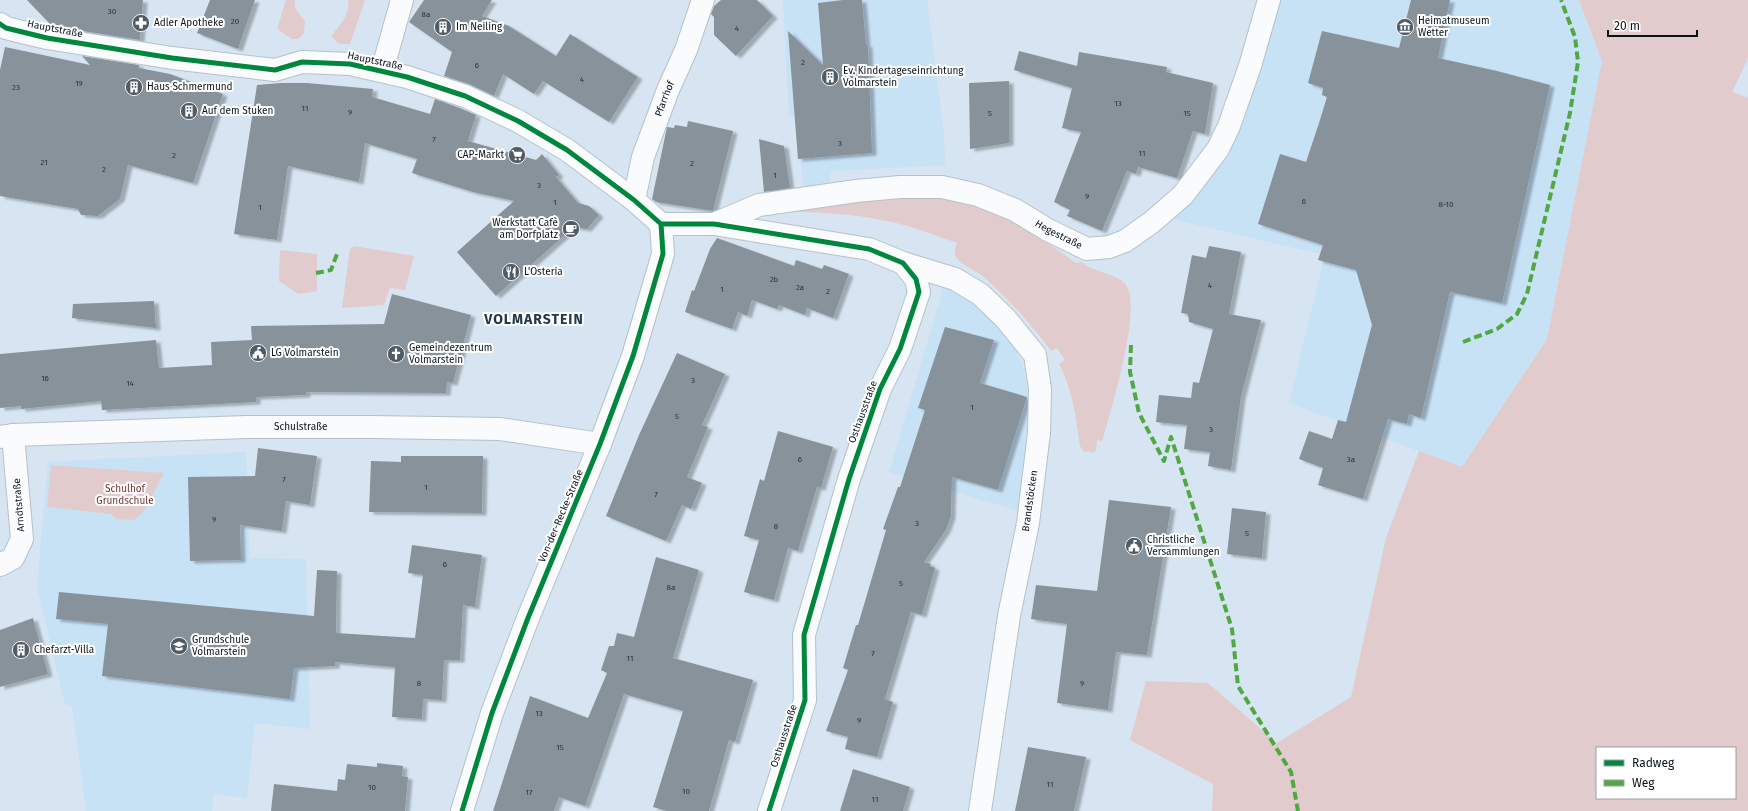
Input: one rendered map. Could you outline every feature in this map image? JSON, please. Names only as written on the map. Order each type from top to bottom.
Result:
[{"type":"street","name":"Hauptstraße","points":[[382,71],[402,0]]},
{"type":"street","name":"Pfarrhof","points":[[634,200],[643,157],[668,90],[686,50],[703,0]]},
{"type":"street","name":"Hegestraße","points":[[714,224],[759,205],[856,191],[900,187],[942,187],[978,195],[1015,210],[1048,230],[1087,249],[1109,247],[1125,241],[1152,222],[1183,195],[1218,149],[1229,126],[1250,66],[1270,0]]},
{"type":"street","name":"Hauptstraße","points":[[0,24],[6,28],[47,38],[172,58],[234,64],[275,70],[308,62],[350,64],[407,77],[464,96],[518,121],[567,150],[634,200],[661,224]]},
{"type":"street","name":"Osthausstraße","points":[[661,224],[714,224],[869,249],[903,263],[916,279],[919,292],[900,348],[880,388],[849,479],[804,635],[805,700],[769,811]]},
{"type":"street","name":"Von-der-Recke-Straße","points":[[462,811],[492,713],[528,618],[600,444],[633,356],[663,254],[661,224]]},
{"type":"street","name":"Brandstöcken","points":[[903,263],[955,279],[980,294],[1005,318],[1035,355],[1040,389],[1039,433],[1028,523],[1009,616],[980,811]]},
{"type":"street","name":"Schulstraße","points":[[7,436],[247,427],[388,427],[500,429],[600,444]]},
{"type":"street","name":"Arndtstraße","points":[[0,565],[13,558],[22,539],[7,436]]},
{"type":"shaded area","points":[[783,0],[927,0],[944,135],[945,165],[831,171],[830,182],[804,187],[794,116],[789,116]]},
{"type":"shaded area","points":[[1280,0],[1579,0],[1602,61],[1547,339],[1462,467],[1289,403],[1325,255],[1171,219],[1259,61]]},
{"type":"shaded area","points":[[944,286],[966,295],[982,308],[1013,343],[1023,367],[1027,389],[1028,420],[1019,511],[889,472]]},
{"type":"shaded area","name":"Grundschule Volmarstein","points":[[246,452],[250,558],[306,559],[310,729],[255,723],[247,798],[214,794],[212,811],[86,811],[72,706],[65,704],[37,587],[48,462]]},
{"type":"green space","points":[[286,0],[295,0],[295,8],[305,22],[304,33],[298,39],[292,39],[277,29]]},
{"type":"green space","points":[[348,0],[365,0],[350,44],[339,44],[331,36],[346,15],[348,10]]},
{"type":"green space","points":[[1579,0],[1748,0],[1748,59],[1732,92],[1748,98],[1748,811],[1212,811],[1213,784],[1130,740],[1146,681],[1208,683],[1277,743],[1351,697],[1386,538],[1419,451],[1462,467],[1547,339],[1602,61]]},
{"type":"green space","points":[[940,196],[988,206],[1042,239],[1076,263],[1082,262],[1086,266],[1115,277],[1125,284],[1130,295],[1131,313],[1124,359],[1103,439],[1102,441],[1097,440],[1096,451],[1091,453],[1090,451],[1084,452],[1080,446],[1071,394],[1059,364],[1065,360],[1057,348],[1051,351],[1028,321],[1002,294],[984,277],[965,265],[956,257],[955,250],[957,243],[912,227],[865,217],[770,211],[867,199]]},
{"type":"green space","points":[[354,246],[414,256],[405,290],[390,288],[384,305],[342,308],[350,249]]},
{"type":"green space","points":[[280,250],[317,254],[317,291],[298,294],[279,281]]},
{"type":"green space","name":"Schulhof Grundschule","points":[[51,465],[164,473],[144,511],[134,520],[116,519],[111,514],[47,507]]},
{"type":"building","points":[[27,0],[143,0],[140,40],[52,26]]},
{"type":"building","points":[[210,0],[255,0],[238,49],[197,33]]},
{"type":"building","points":[[424,0],[492,0],[482,16],[509,26],[556,56],[570,34],[638,77],[609,122],[543,81],[534,94],[503,74],[494,96],[469,84],[444,76],[452,52],[409,22]]},
{"type":"building","points":[[721,0],[757,0],[773,16],[736,56],[714,35],[714,17],[711,14],[714,6]]},
{"type":"building","name":"Ev. Kindertageseinrichtung Volmarstein","points":[[843,0],[862,0],[866,45],[868,45],[872,153],[798,159],[788,31],[823,65],[818,3]]},
{"type":"building","points":[[1411,0],[1450,0],[1438,58],[1550,85],[1502,303],[1450,292],[1421,418],[1409,414],[1407,424],[1388,419],[1363,499],[1318,485],[1323,468],[1299,459],[1309,431],[1332,439],[1338,420],[1346,422],[1372,325],[1356,270],[1318,260],[1323,245],[1258,224],[1280,154],[1306,162],[1319,123],[1327,97],[1322,95],[1323,88],[1308,83],[1322,31],[1399,48]]},
{"type":"building","points":[[5,47],[90,65],[82,56],[139,65],[139,68],[170,74],[223,94],[193,183],[128,165],[120,199],[98,216],[81,215],[78,209],[0,196],[0,70]]},
{"type":"building","points":[[1019,51],[1077,66],[1079,52],[1167,67],[1166,72],[1213,83],[1205,134],[1193,131],[1177,178],[1138,167],[1136,174],[1127,171],[1102,231],[1067,216],[1070,210],[1054,202],[1081,132],[1062,128],[1072,88],[1014,70]]},
{"type":"building","points":[[1009,81],[1009,143],[970,149],[969,83]]},
{"type":"building","points":[[307,83],[373,89],[372,97],[430,114],[435,99],[460,108],[476,115],[468,141],[536,160],[542,154],[559,175],[556,177],[578,203],[589,206],[599,215],[587,229],[574,227],[496,296],[457,252],[514,201],[473,192],[412,173],[417,159],[365,143],[359,182],[288,166],[277,240],[234,234],[257,85]]},
{"type":"building","points":[[688,121],[733,131],[713,211],[656,202],[652,199],[667,127],[674,128],[675,125],[687,127]]},
{"type":"building","points":[[759,139],[784,146],[790,188],[764,192]]},
{"type":"building","points":[[717,238],[794,266],[796,260],[822,269],[824,265],[849,274],[833,318],[807,308],[805,315],[779,305],[777,309],[752,300],[747,316],[738,312],[732,329],[685,312],[692,290],[694,291],[710,249]]},
{"type":"building","points":[[1209,246],[1241,252],[1229,314],[1261,320],[1241,397],[1231,470],[1208,466],[1210,452],[1184,449],[1187,425],[1156,422],[1159,395],[1191,398],[1193,382],[1199,383],[1213,329],[1189,322],[1188,314],[1181,313],[1192,255],[1206,258]]},
{"type":"building","points":[[392,294],[471,315],[453,383],[447,382],[446,393],[306,392],[306,395],[256,397],[256,402],[102,410],[101,401],[21,409],[21,406],[0,408],[0,354],[156,340],[159,368],[212,365],[211,342],[252,340],[251,326],[384,324]]},
{"type":"building","points":[[154,301],[156,328],[72,318],[73,304]]},
{"type":"building","points":[[945,327],[994,340],[980,383],[1027,397],[998,490],[952,477],[951,516],[946,530],[924,562],[931,564],[930,566],[935,568],[922,615],[911,612],[885,699],[893,702],[877,757],[845,749],[848,737],[826,731],[848,670],[843,668],[856,625],[858,625],[886,530],[883,529],[898,487],[900,487],[925,410],[918,408]]},
{"type":"building","points":[[677,353],[725,374],[702,425],[708,427],[687,477],[702,483],[691,509],[682,505],[666,541],[606,516],[639,435]]},
{"type":"building","points":[[778,431],[833,447],[821,488],[817,487],[798,551],[788,548],[774,600],[744,592],[759,540],[744,536],[760,479],[764,481]]},
{"type":"building","points":[[258,448],[317,456],[310,505],[286,501],[282,531],[240,525],[241,560],[190,561],[188,477],[255,476]]},
{"type":"building","points":[[401,456],[483,456],[482,513],[369,512],[371,461],[401,462]]},
{"type":"building","name":"Christliche Versammlungen","points":[[1109,500],[1171,507],[1147,655],[1116,652],[1108,710],[1057,703],[1067,624],[1031,619],[1036,585],[1097,591]]},
{"type":"building","points":[[1232,508],[1266,512],[1262,558],[1227,554]]},
{"type":"building","points":[[412,545],[482,555],[475,607],[463,605],[460,660],[444,660],[442,700],[423,699],[422,719],[392,717],[395,667],[335,662],[335,666],[294,668],[290,699],[102,676],[108,624],[56,619],[59,592],[314,616],[317,570],[337,571],[336,633],[415,638],[423,575],[408,573]]},
{"type":"building","points":[[656,557],[699,570],[673,658],[753,680],[735,742],[729,740],[709,811],[667,811],[653,807],[683,711],[624,694],[585,806],[559,797],[554,811],[493,811],[530,696],[588,718],[607,673],[601,670],[609,646],[614,646],[617,633],[634,637]]},
{"type":"building","name":"Chefarzt-Villa","points":[[33,618],[48,674],[0,687],[0,630]]},
{"type":"building","points":[[1028,747],[1086,757],[1074,811],[1015,811]]},
{"type":"building","points":[[377,763],[403,766],[402,776],[408,777],[405,811],[271,811],[274,784],[337,791],[338,779],[345,780],[347,764],[377,767]]},
{"type":"building","points":[[853,769],[910,787],[903,811],[840,811]]},
{"type":"marked path","points":[[1463,342],[1497,329],[1517,314],[1527,294],[1570,113],[1578,62],[1575,37],[1561,0]]},
{"type":"marked path","points":[[316,273],[331,270],[337,254]]},
{"type":"marked path","points":[[1131,345],[1130,372],[1139,413],[1164,461],[1171,437],[1232,629],[1238,686],[1291,772],[1298,811]]},
{"type":"cycle path","points":[[0,24],[6,28],[47,38],[172,58],[275,70],[302,62],[350,64],[407,77],[465,96],[518,121],[567,150],[634,200],[661,224]]},
{"type":"cycle path","points":[[661,224],[714,224],[869,249],[903,263],[916,279],[919,292],[900,349],[880,389],[849,479],[804,635],[805,700],[769,811]]},
{"type":"cycle path","points":[[462,811],[492,713],[528,618],[600,444],[633,356],[663,254],[661,224]]},
{"type":"place","name":"Adler Apotheke","points":[[141,23]]},
{"type":"place","name":"Im Neiling","points":[[443,27]]},
{"type":"place","name":"Heimatmuseum Wetter","points":[[1405,27]]},
{"type":"place","name":"Ev. Kindertageseinrichtung Volmarstein","points":[[830,77]]},
{"type":"place","name":"Haus Schmermund","points":[[134,87]]},
{"type":"place","name":"Auf dem Stuken","points":[[189,111]]},
{"type":"place","name":"CAP-Markt","points":[[517,155]]},
{"type":"place","name":"Werkstatt Cafè am Dorfplatz","points":[[571,229]]},
{"type":"place","name":"L'Osteria","points":[[511,272]]},
{"type":"place","name":"LG Volmarstein","points":[[258,353]]},
{"type":"place","name":"Gemeindezentrum Volmarstein","points":[[396,354]]},
{"type":"place","name":"Christliche Versammlungen","points":[[1134,546]]},
{"type":"place","name":"Grundschule Volmarstein","points":[[179,646]]},
{"type":"place","name":"Chefarzt-Villa","points":[[21,650]]},
{"type":"district","name":"VOLMARSTEIN","points":[[534,319]]}]
